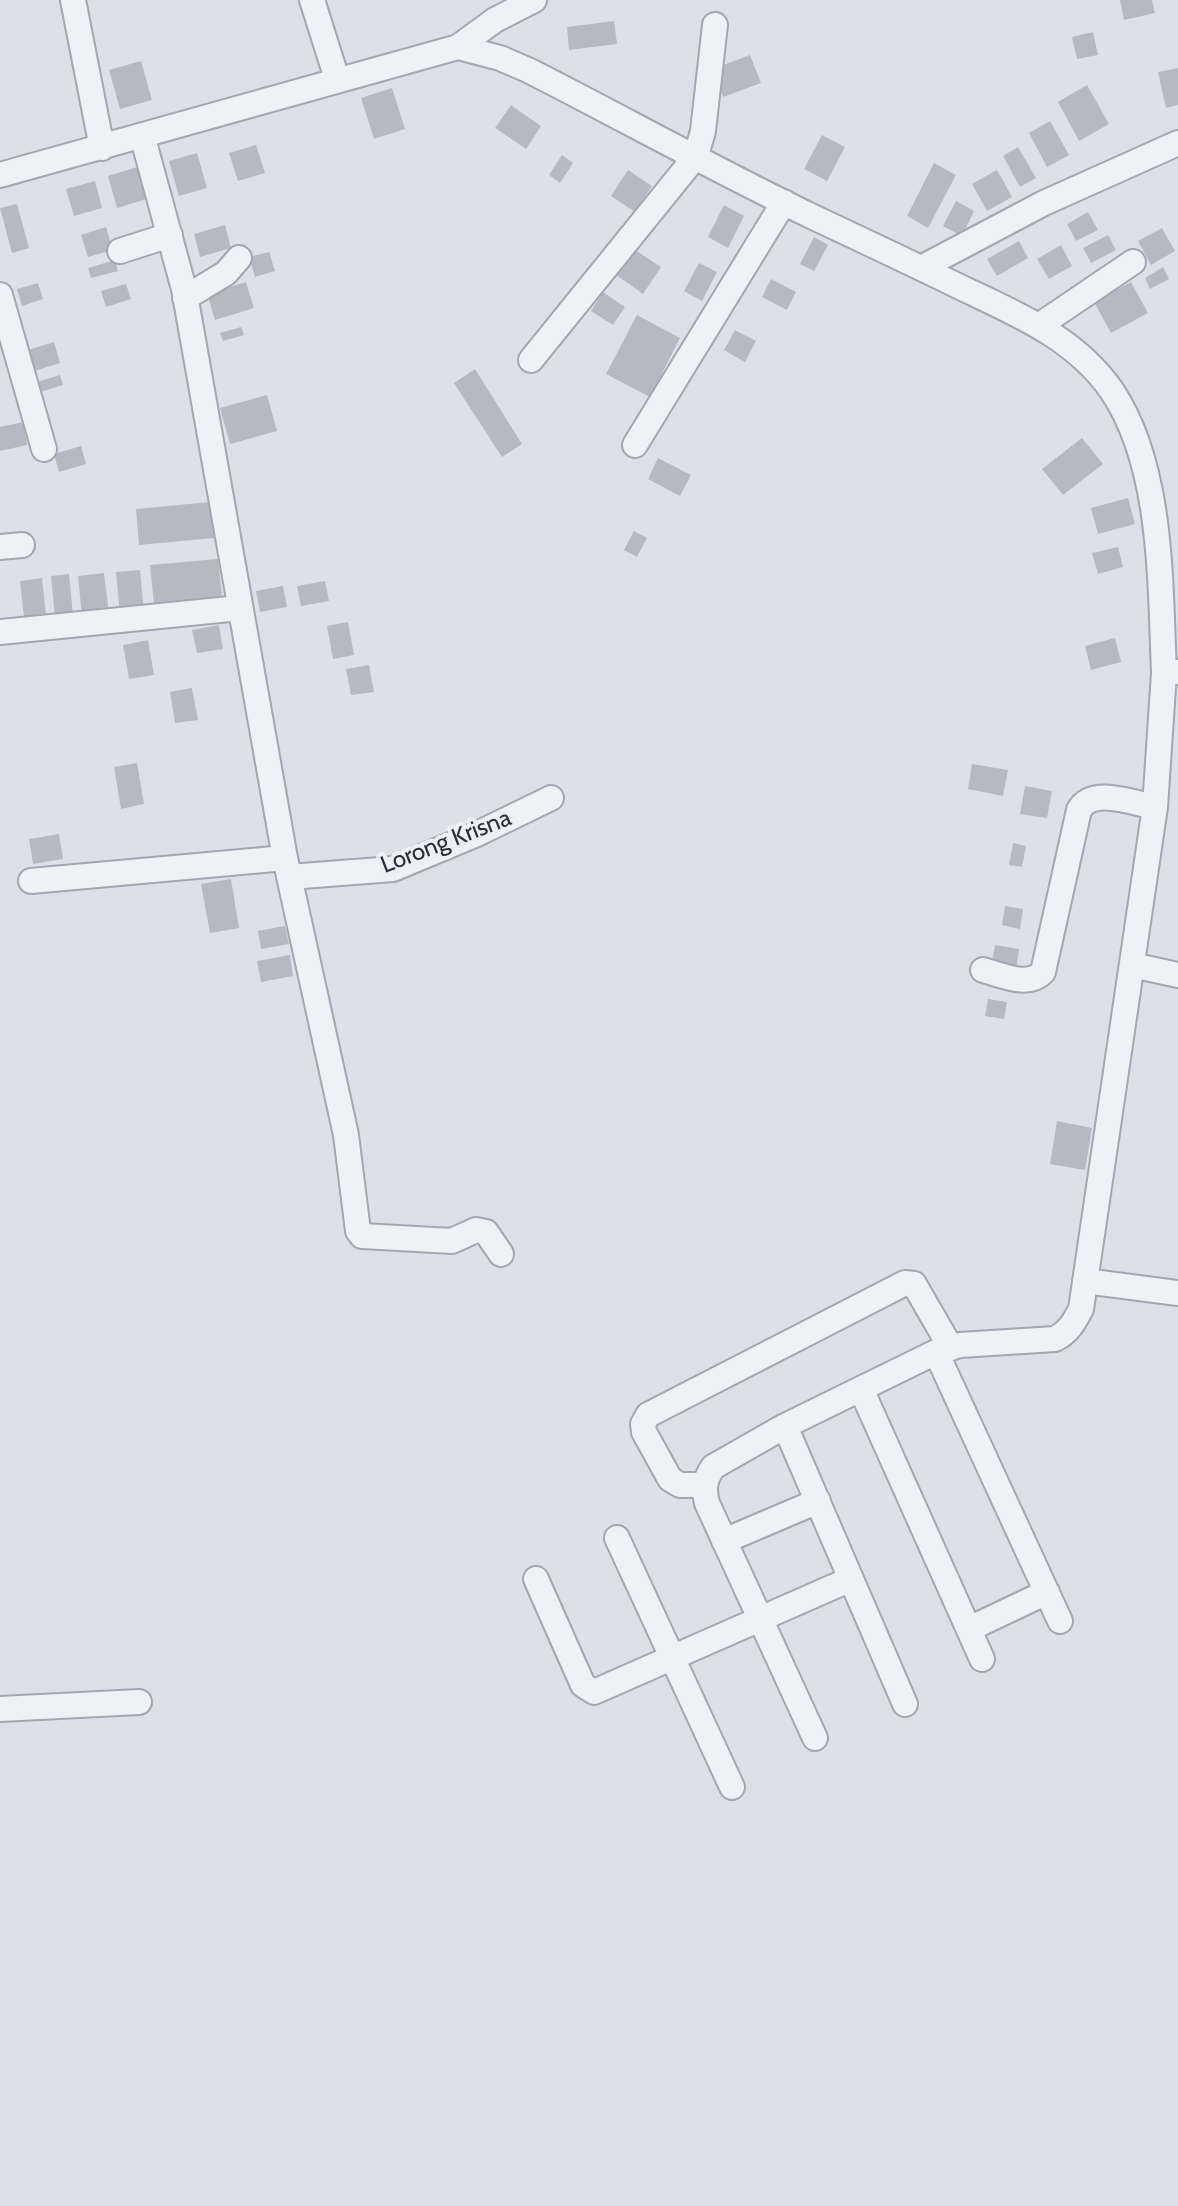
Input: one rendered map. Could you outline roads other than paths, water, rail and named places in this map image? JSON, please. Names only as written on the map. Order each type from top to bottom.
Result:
[{"type":"street","points":[[73,0],[102,148]]},
{"type":"street","points":[[312,0],[337,79]]},
{"type":"street","points":[[0,175],[458,47],[495,20],[534,0]]},
{"type":"street","points":[[531,360],[696,156],[703,131],[715,25]]},
{"type":"street","points":[[458,47],[500,58],[530,71],[784,202],[1040,325],[1074,351],[1111,389],[1139,448],[1152,504],[1171,673],[1155,807],[1081,1309],[1072,1326],[1055,1339],[944,1350],[785,1426],[713,1467],[704,1485],[707,1503],[815,1738]]},
{"type":"street","points":[[142,135],[185,298],[287,867],[346,1135],[358,1231],[362,1236],[452,1241],[476,1230],[486,1232],[501,1254]]},
{"type":"street","points":[[921,268],[1044,203],[1178,143]]},
{"type":"street","points":[[635,445],[784,202]]},
{"type":"street","points":[[120,251],[170,235]]},
{"type":"street","points":[[185,298],[226,273],[239,258]]},
{"type":"street","points":[[1040,325],[1133,262]]},
{"type":"street","points":[[0,295],[44,449]]},
{"type":"street","points":[[0,632],[240,608]]},
{"type":"street","points":[[983,970],[1026,981],[1037,979],[1043,972],[1083,802],[1097,796],[1155,807]]},
{"type":"street","name":"Lorong Krisna","points":[[31,881],[287,867],[393,869],[493,827],[551,798]]},
{"type":"street","points":[[1132,965],[1178,975]]},
{"type":"street","points":[[1085,1281],[1178,1293]]},
{"type":"street","points":[[704,1485],[680,1485],[670,1479],[644,1432],[643,1424],[648,1415],[905,1283],[914,1284],[922,1294],[1060,1621]]},
{"type":"street","points":[[861,1389],[982,1659]]},
{"type":"street","points":[[785,1426],[905,1704]]},
{"type":"street","points":[[724,1541],[818,1501]]},
{"type":"street","points":[[617,1538],[732,1787]]},
{"type":"street","points":[[536,1579],[583,1685],[594,1692],[851,1579]]},
{"type":"street","points":[[969,1629],[1047,1592]]},
{"type":"street","points":[[0,1709],[139,1702]]}]
